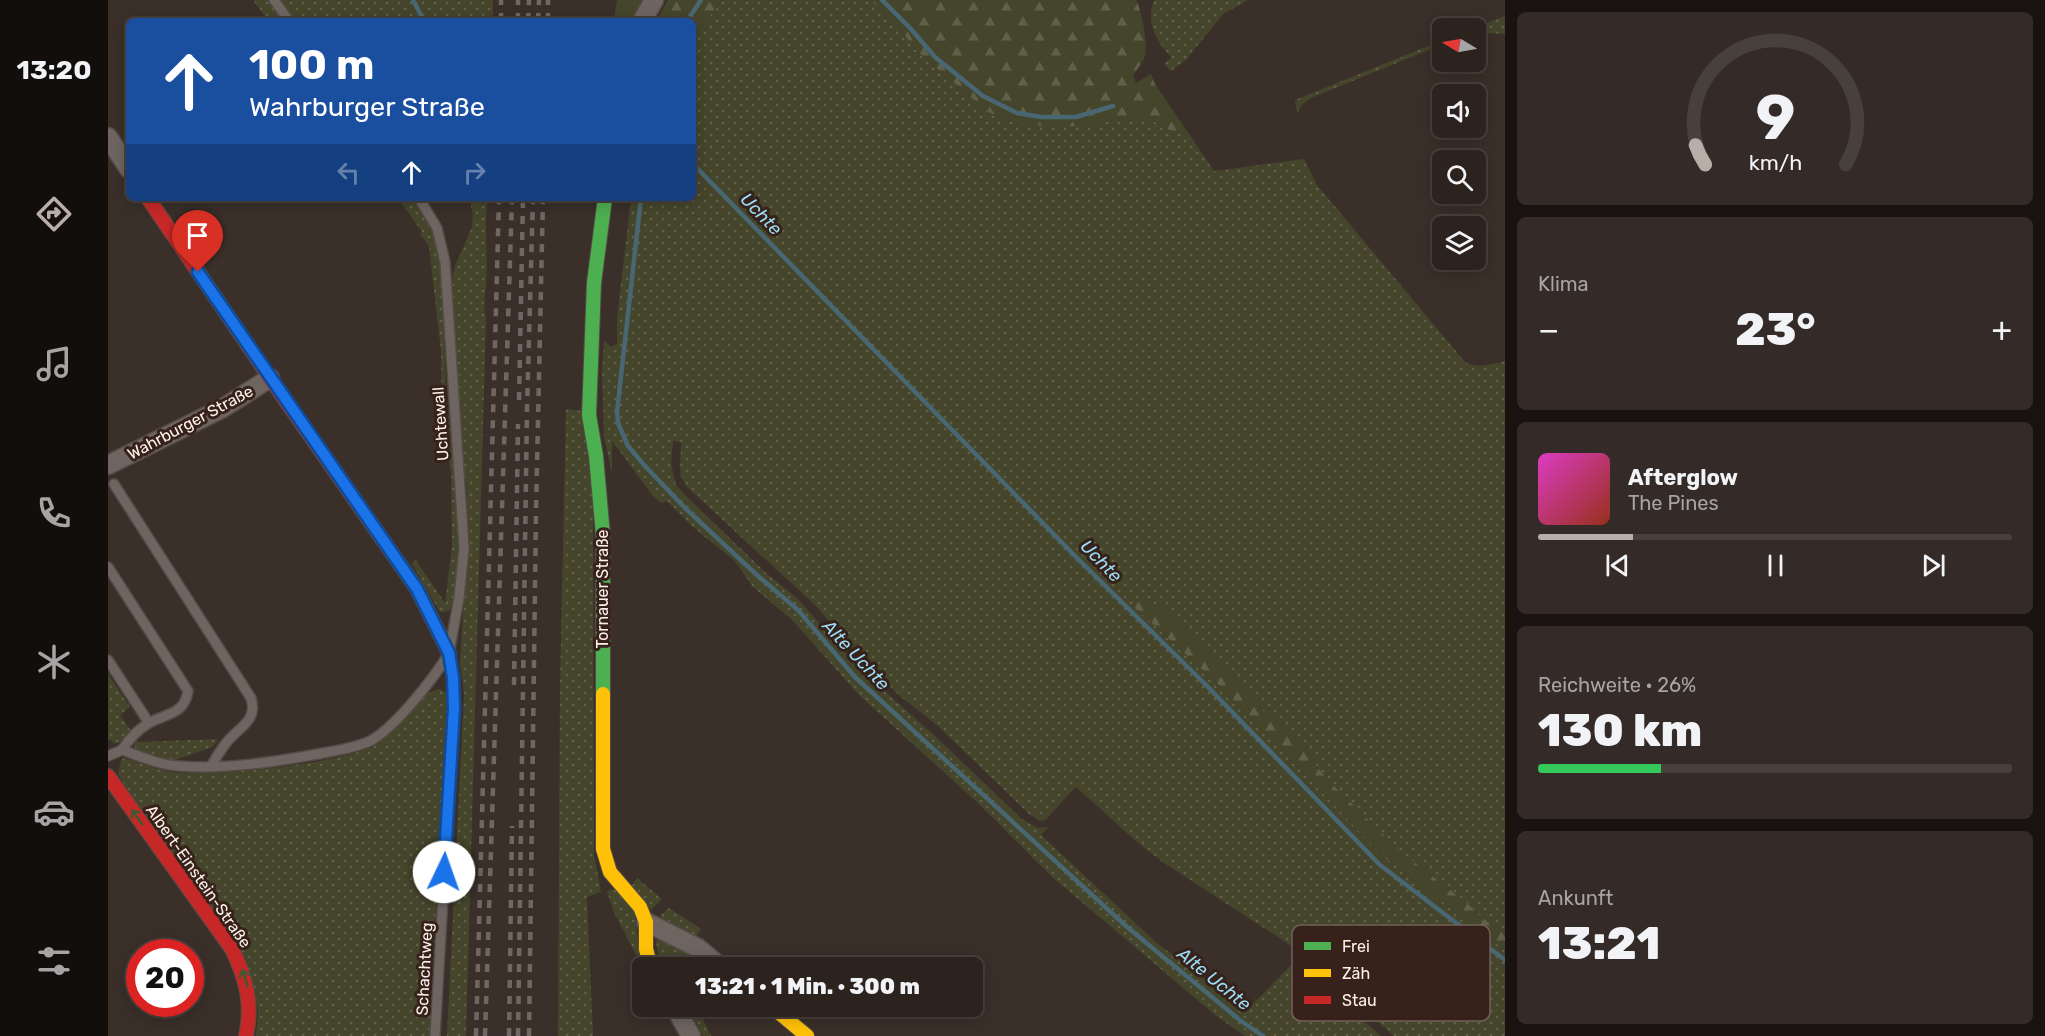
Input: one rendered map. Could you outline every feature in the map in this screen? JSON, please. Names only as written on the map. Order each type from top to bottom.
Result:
[{"type":"street","points":[[644,18],[654,0]]},
{"type":"street","points":[[108,136],[126,164]]},
{"type":"street","name":"Wahrburger Straße","points":[[150,201],[417,589],[449,653]]},
{"type":"street","name":"Tornauer Straße","points":[[604,201],[594,284],[590,406],[603,544],[603,849],[610,872],[640,907],[646,922],[648,957]]},
{"type":"street","name":"Wahrburger Straße","points":[[108,465],[223,408],[270,378]]},
{"type":"street","name":"Albert-Einstein-Straße","points":[[108,776],[232,949],[244,974],[249,993],[246,1036]]},
{"type":"street","points":[[646,922],[698,948],[709,957]]},
{"type":"street","points":[[680,1017],[691,1036]]},
{"type":"street","points":[[784,1017],[807,1036]]},
{"type":"lane","points":[[274,0],[287,18]]},
{"type":"lane","name":"Uchtewall","points":[[421,201],[437,228],[445,262],[455,439],[463,514],[464,548],[459,598],[449,653]]},
{"type":"lane","points":[[114,484],[251,698],[254,708],[251,718],[228,741],[211,766]]},
{"type":"lane","points":[[108,567],[188,691],[186,701],[181,708],[149,723],[132,736],[122,750],[108,756]]},
{"type":"lane","points":[[122,750],[161,763],[178,766],[211,766],[305,756],[353,748],[371,740],[385,730],[438,671],[449,653]]},
{"type":"lane","name":"Schachtweg","points":[[435,1036],[454,708],[449,653]]},
{"type":"lane","points":[[108,660],[149,723]]},
{"type":"green space","points":[[253,0],[272,0],[284,18],[266,18]]},
{"type":"green space","points":[[279,0],[493,0],[493,18],[292,18]]},
{"type":"green space","points":[[617,0],[649,0],[637,18],[614,18]]},
{"type":"green space","points":[[668,0],[722,0],[696,34],[696,18],[658,18]]},
{"type":"green space","points":[[722,0],[869,0],[888,13],[916,50],[988,112],[1015,123],[1091,125],[1124,118],[1150,119],[1169,130],[1184,133],[1187,131],[1214,171],[1304,159],[1317,185],[1465,362],[1479,366],[1505,361],[1505,934],[1400,851],[1334,786],[1317,767],[1302,743],[1264,712],[1227,669],[1159,606],[1154,606],[1143,596],[1132,605],[1214,680],[1384,857],[1472,925],[1292,925],[1292,946],[1164,863],[1076,787],[1045,820],[1040,821],[1029,814],[938,726],[901,697],[858,655],[815,605],[686,486],[680,474],[681,442],[673,441],[671,464],[676,485],[690,500],[766,573],[797,598],[862,671],[934,735],[1022,819],[1038,828],[1048,827],[1041,835],[1158,944],[1247,1010],[1292,964],[1292,1021],[1364,1021],[1381,1036],[1245,1036],[1215,1015],[1051,876],[981,806],[859,695],[792,620],[752,586],[735,561],[694,528],[667,501],[661,503],[653,496],[612,441],[612,473],[604,438],[602,372],[604,340],[610,347],[617,344],[617,318],[631,201],[696,201],[696,34]]},
{"type":"green space","points":[[869,0],[1136,0],[1146,46],[1144,59],[1133,76],[1136,83],[1151,74],[1155,84],[1187,131],[1184,133],[1169,130],[1150,119],[1124,118],[1091,125],[1054,127],[1015,123],[988,112],[916,50],[888,13]]},
{"type":"green space","points":[[1154,0],[1248,0],[1223,14],[1186,60],[1171,71],[1164,64],[1171,57],[1157,38],[1151,23]]},
{"type":"green space","points":[[1505,16],[1505,34],[1486,34],[1486,23]]},
{"type":"green space","points":[[1432,44],[1432,48],[1311,98],[1297,113],[1295,100]]},
{"type":"green space","points":[[400,201],[415,201],[433,232],[438,247],[443,300],[446,395],[461,526],[454,604],[450,610],[445,612],[440,612],[412,564],[415,559],[445,603],[452,546],[451,471],[442,426],[441,351],[429,246],[420,234],[422,232]]},
{"type":"green space","points":[[470,201],[488,201],[466,1036],[447,1036],[464,694],[460,662],[466,568],[467,490],[460,436],[452,281],[455,266],[472,227],[473,214]]},
{"type":"green space","points":[[566,409],[584,411],[593,448],[594,854],[601,892],[587,897],[593,1036],[558,1036],[560,684]]},
{"type":"green space","points":[[1143,596],[1154,606],[1159,606],[1227,669],[1264,712],[1302,743],[1317,767],[1334,786],[1400,851],[1505,934],[1505,950],[1490,938],[1490,925],[1472,925],[1384,857],[1214,680],[1132,605]]},
{"type":"green space","points":[[108,674],[130,707],[120,715],[131,731],[120,742],[114,744],[108,740]]},
{"type":"green space","points":[[439,689],[446,692],[447,703],[429,1036],[256,1036],[258,1009],[118,774],[121,760],[124,758],[172,772],[216,773],[310,763],[339,757],[379,743],[415,705],[431,692]]},
{"type":"green space","points":[[136,739],[139,742],[218,739],[213,747],[172,761],[136,749],[134,745]]},
{"type":"green space","points":[[637,878],[662,899],[649,912],[631,887]]},
{"type":"green space","points":[[617,889],[634,910],[641,957],[637,957],[613,910],[607,891]]},
{"type":"green space","points":[[669,908],[701,929],[694,939],[660,922],[661,915]]},
{"type":"green space","points":[[663,936],[697,957],[658,957],[656,941]]},
{"type":"green space","points":[[1490,938],[1505,950],[1505,1036],[1394,1036],[1377,1021],[1490,1021]]},
{"type":"green space","points":[[693,1017],[702,1017],[711,1036],[703,1036]]},
{"type":"waterway","name":"Uchte","points":[[413,0],[422,18]]},
{"type":"waterway","points":[[689,18],[701,0]]},
{"type":"waterway","points":[[882,0],[935,57],[983,96],[1017,113],[1041,117],[1076,117],[1113,106]]},
{"type":"waterway","name":"Uchte","points":[[696,167],[1380,865],[1459,925]]},
{"type":"waterway","name":"Alte Uchte","points":[[641,201],[617,412],[618,423],[628,446],[684,507],[798,610],[855,677],[1127,927],[1241,1021],[1263,1036]]},
{"type":"waterway","name":"Uchte","points":[[1490,949],[1505,960]]},
{"type":"railway","points":[[501,0],[501,18]]},
{"type":"railway","points":[[518,0],[518,18]]},
{"type":"railway","points":[[528,18],[529,0]]},
{"type":"railway","points":[[538,18],[539,0]]},
{"type":"railway","points":[[548,0],[548,18]]},
{"type":"railway","points":[[476,1036],[499,201]]},
{"type":"railway","points":[[485,1036],[512,201]]},
{"type":"railway","points":[[519,400],[523,201]]},
{"type":"railway","points":[[518,1036],[527,409],[533,201]]},
{"type":"railway","points":[[529,1036],[543,201]]},
{"type":"railway","points":[[514,685],[518,424]]},
{"type":"railway","points":[[509,1036],[512,826]]},
{"type":"traffic: fast","points":[[603,694],[603,535],[596,456],[589,415],[594,283],[605,201]]},
{"type":"traffic: slow","points":[[603,694],[603,849],[610,872],[640,907],[646,922],[648,957]]},
{"type":"traffic: slow","points":[[784,1017],[807,1036]]},
{"type":"traffic: jam","points":[[150,201],[417,589],[449,653]]},
{"type":"traffic: jam","points":[[108,776],[232,949],[247,991],[249,1013],[246,1036]]},
{"type":"route","points":[[198,272],[417,589],[449,653],[454,708],[444,872]]}]
